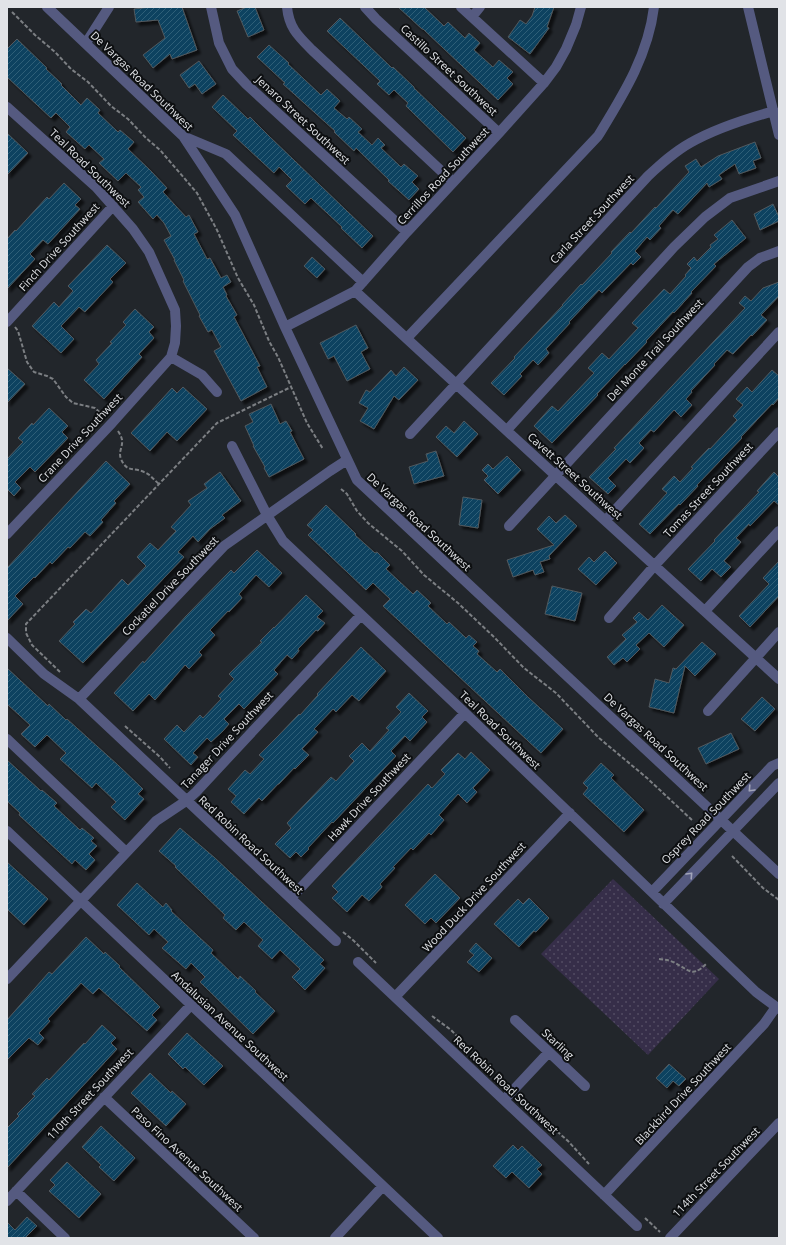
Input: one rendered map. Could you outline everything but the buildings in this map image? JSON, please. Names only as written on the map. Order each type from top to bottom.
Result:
[{"type":"street","name":"De Vargas Road Southwest","points":[[47,7],[184,136],[235,215],[285,327],[357,480],[779,874]]},
{"type":"street","points":[[86,43],[109,7]]},
{"type":"street","name":"Jenaro Street Southwest","points":[[211,7],[219,43],[232,69],[246,84],[407,232]]},
{"type":"street","points":[[286,7],[295,32],[312,50],[453,182]]},
{"type":"street","name":"Castillo Street Southwest","points":[[366,7],[376,19],[499,133]]},
{"type":"street","points":[[461,7],[544,83]]},
{"type":"street","points":[[472,17],[480,7]]},
{"type":"street","name":"Cerrillos Road Southwest","points":[[285,327],[355,291],[544,83],[556,67],[566,49],[582,7]]},
{"type":"street","points":[[407,338],[598,136],[622,96],[642,57],[653,18],[654,7]]},
{"type":"street","points":[[748,7],[779,135]]},
{"type":"street","name":"Teal Road Southwest","points":[[7,107],[96,187],[133,229],[148,252],[175,310],[175,343],[171,357]]},
{"type":"street","name":"Carla Street Southwest","points":[[410,434],[653,171],[689,143],[709,133],[774,110]]},
{"type":"street","points":[[184,136],[226,154],[363,282]]},
{"type":"street","points":[[507,430],[674,247],[705,217],[730,198],[779,180]]},
{"type":"street","name":"Finch Drive Southwest","points":[[10,323],[113,206]]},
{"type":"street","name":"Del Monte Trail Southwest","points":[[509,526],[748,267],[760,258],[779,251]]},
{"type":"street","name":"Cavett Street Southwest","points":[[355,291],[779,679]]},
{"type":"street","points":[[606,520],[779,332]]},
{"type":"street","points":[[171,357],[202,375],[216,392]]},
{"type":"street","name":"Crane Drive Southwest","points":[[7,534],[112,423],[171,357]]},
{"type":"street","name":"Tomas Street Southwest","points":[[609,618],[655,565],[779,432]]},
{"type":"street","name":"Teal Road Southwest","points":[[232,446],[267,515],[283,540],[756,992],[777,1008]]},
{"type":"street","name":"Cockatiel Drive Southwest","points":[[79,699],[224,546],[347,460]]},
{"type":"street","points":[[705,611],[779,531]]},
{"type":"street","name":"Tanager Drive Southwest","points":[[7,979],[156,821],[186,801],[207,781],[361,615]]},
{"type":"street","points":[[708,711],[779,632]]},
{"type":"street","name":"Red Robin Road Southwest","points":[[7,638],[44,674],[79,699],[336,941]]},
{"type":"street","name":"Hawk Drive Southwest","points":[[291,898],[465,713]]},
{"type":"street","points":[[7,739],[126,852]]},
{"type":"street","name":"Osprey Road Southwest","points":[[652,892],[772,766],[779,763]]},
{"type":"street","points":[[664,904],[779,783]]},
{"type":"street","name":"Wood Duck Drive Southwest","points":[[395,997],[570,813]]},
{"type":"street","name":"Andalusian Avenue Southwest","points":[[7,831],[438,1238]]},
{"type":"street","name":"Red Robin Road Southwest","points":[[358,962],[637,1226]]},
{"type":"street","name":"110th Street Southwest","points":[[7,1200],[190,1005]]},
{"type":"street","name":"Blackbird Drive Southwest","points":[[604,1195],[764,1024],[777,1008]]},
{"type":"street","name":"Starling","points":[[515,1020],[585,1086]]},
{"type":"street","points":[[504,1100],[549,1052]]},
{"type":"street","name":"Paso Fino Avenue Southwest","points":[[104,1097],[254,1238]]},
{"type":"street","name":"114th Street Southwest","points":[[670,1238],[779,1123]]},
{"type":"street","points":[[335,1238],[383,1186]]},
{"type":"street","points":[[16,1191],[66,1238]]},
{"type":"path","points":[[12,12],[71,69],[88,82],[111,106],[128,119],[160,150],[197,193],[224,245],[238,278],[254,305],[307,423],[323,449]]},
{"type":"path","points":[[10,323],[18,331],[27,362],[34,372],[53,379],[66,397],[73,403],[94,408],[106,418]]},
{"type":"path","points":[[63,674],[32,645],[26,633],[26,624],[217,423],[292,387]]},
{"type":"path","points":[[116,427],[122,440],[120,458],[124,465],[128,469],[143,471],[150,475],[159,484]]},
{"type":"path","points":[[341,490],[347,494],[357,511],[368,523],[402,551],[424,575],[458,603],[524,668],[556,693],[599,738],[647,778],[693,821]]},
{"type":"path","points":[[732,856],[763,888],[779,900]]},
{"type":"path","points":[[341,930],[376,963]]},
{"type":"path","points":[[659,959],[675,963],[690,972],[701,969],[706,964]]},
{"type":"path","points":[[426,1012],[455,1034],[494,1075]]},
{"type":"path","points":[[535,1115],[568,1141],[591,1167]]},
{"type":"shaded area","points":[[613,879],[719,979],[648,1055],[541,954]]}]
